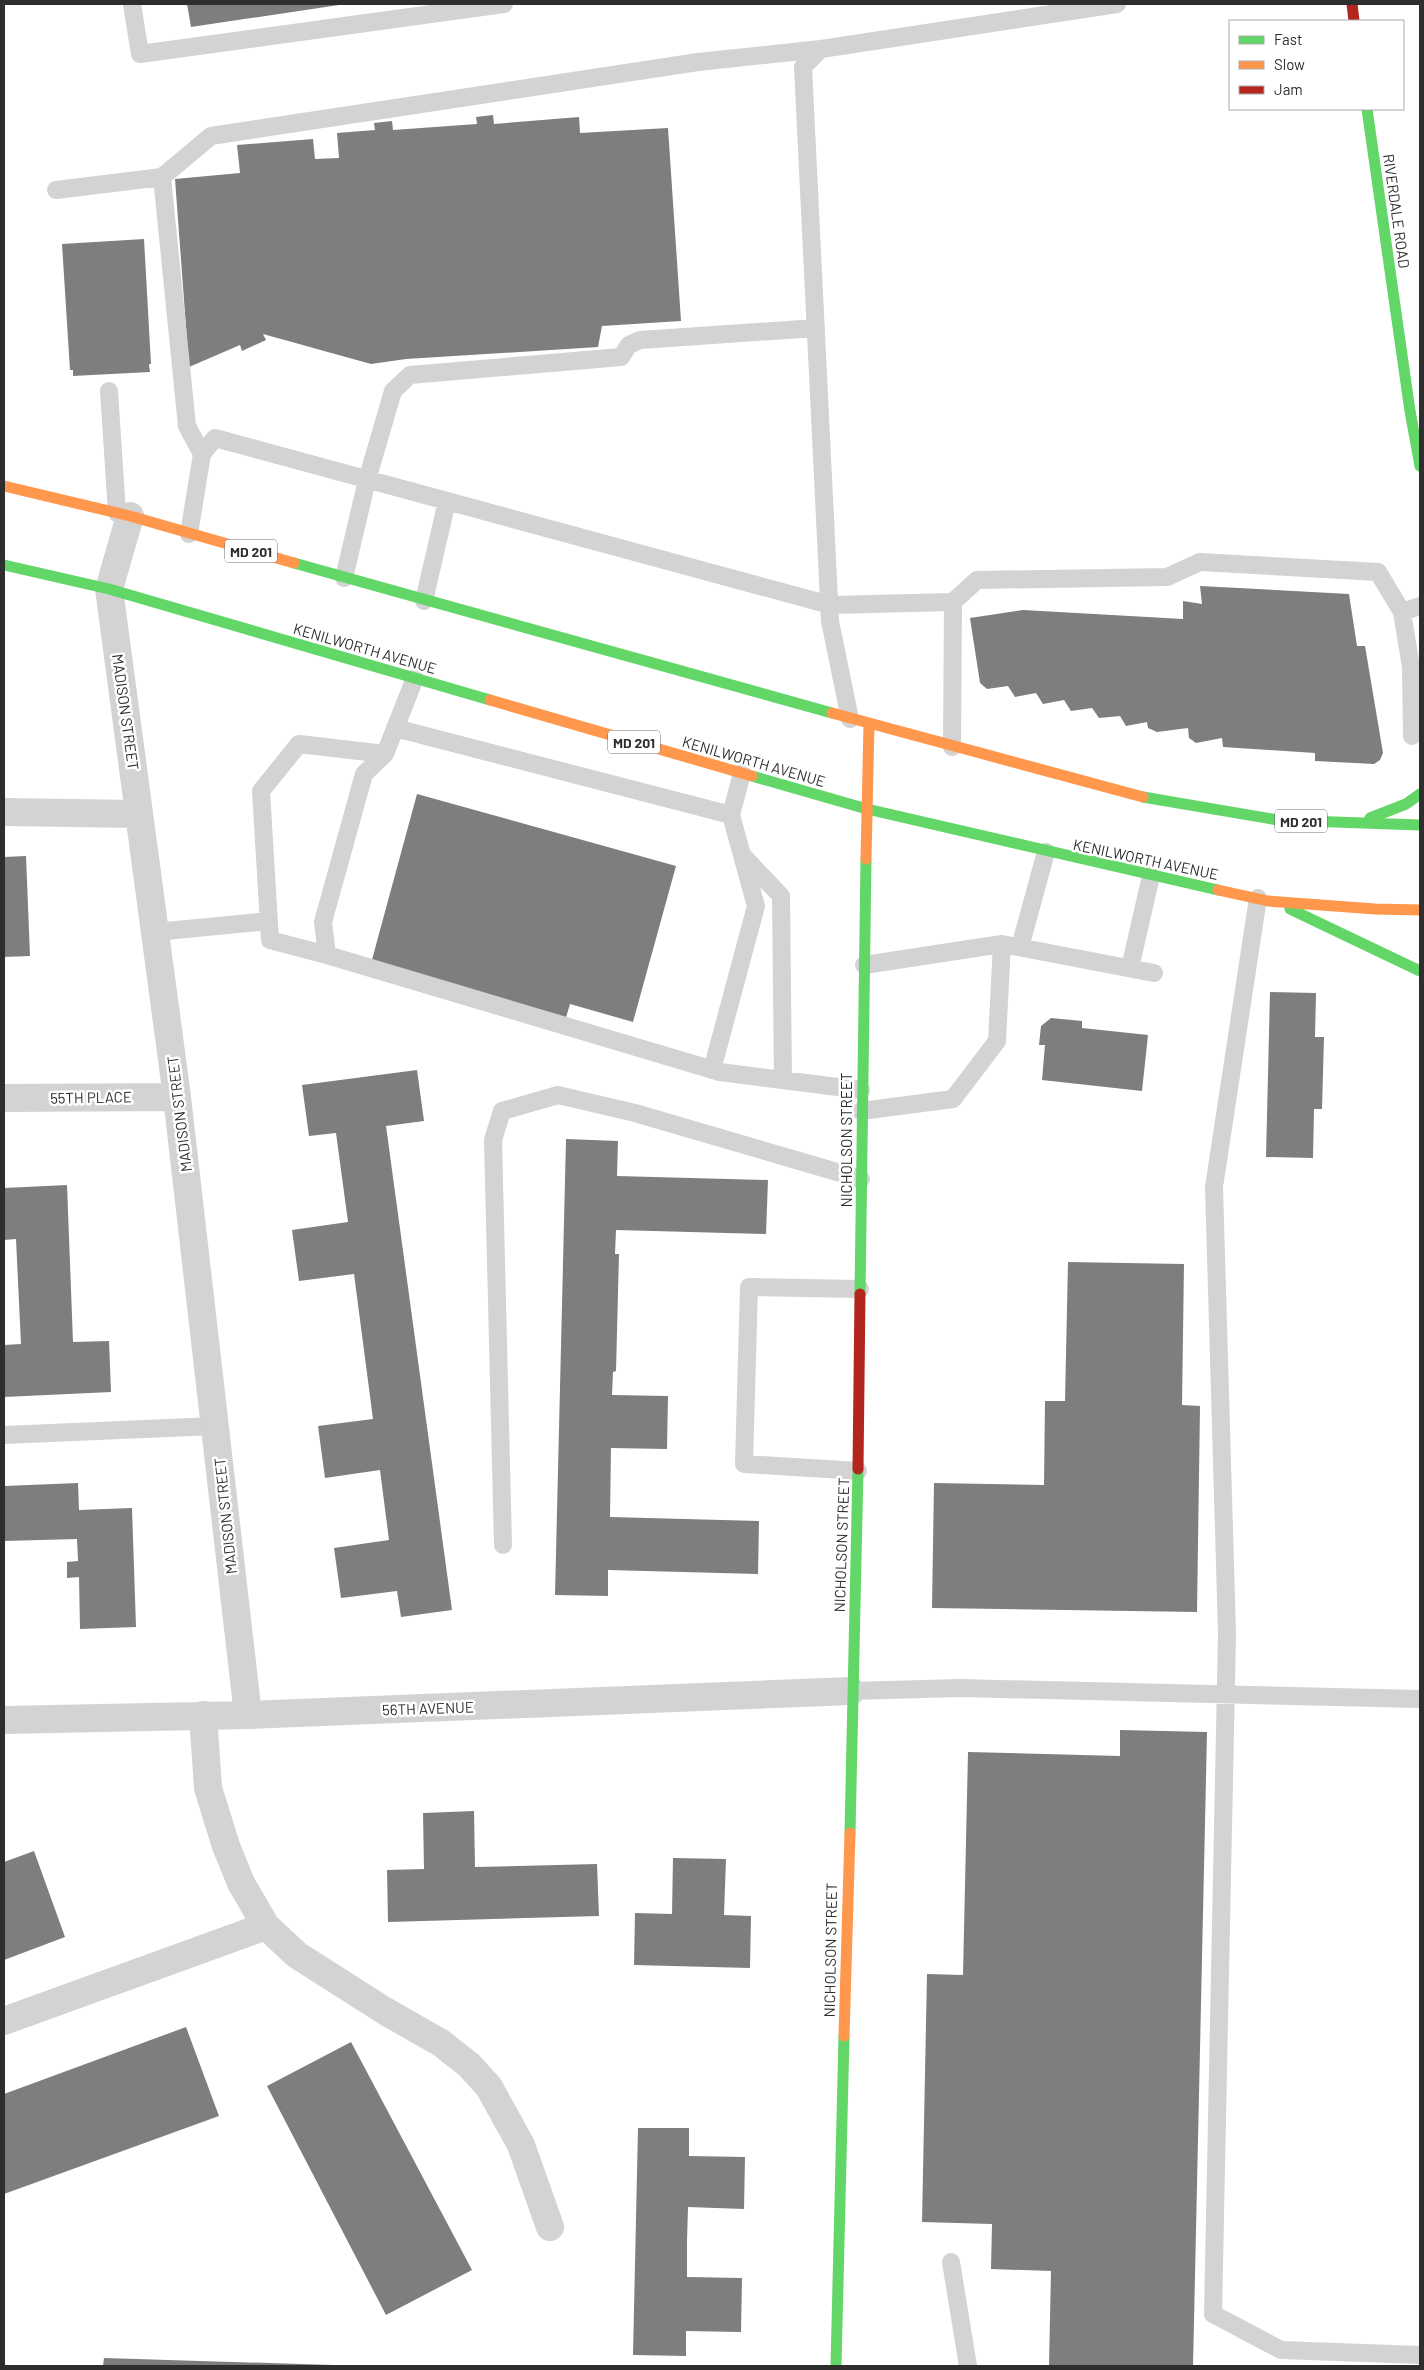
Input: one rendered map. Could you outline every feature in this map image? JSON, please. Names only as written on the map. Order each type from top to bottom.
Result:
[{"type":"main road","points":[[1352,4],[1354,20]]},
{"type":"main road","name":"RIVERDALE ROAD","points":[[1367,110],[1410,410],[1420,466]]},
{"type":"main road","name":"MD 201","points":[[4,486],[124,515],[424,601],[1129,795],[1278,820],[1348,824],[1420,825]]},
{"type":"main road","name":"KENILWORTH AVENUE","points":[[4,565],[108,589],[867,809],[1046,852],[1263,900],[1375,909],[1420,910]]},
{"type":"main road","name":"NICHOLSON STREET","points":[[836,2366],[851,1691],[858,1471],[861,1090],[869,724]]},
{"type":"main road","points":[[1348,824],[1382,815],[1406,804],[1420,794]]},
{"type":"main road","points":[[1263,900],[1316,920],[1420,971]]},
{"type":"street","name":"MADISON STREET","points":[[124,515],[108,589],[177,1097],[248,1715]]},
{"type":"street","points":[[4,812],[139,814]]},
{"type":"street","name":"55TH PLACE","points":[[4,1098],[177,1097]]},
{"type":"street","name":"56TH AVENUE","points":[[4,1720],[248,1715],[851,1691]]},
{"type":"street","points":[[203,1716],[210,1796],[226,1846],[241,1883],[266,1926],[297,1955],[385,2011],[441,2043],[469,2065],[489,2087],[521,2145],[550,2227]]},
{"type":"street","points":[[4,2021],[266,1926]]},
{"type":"lane","points":[[132,4],[140,54],[504,4]]},
{"type":"lane","points":[[56,190],[162,177],[211,136],[698,62],[821,49],[1117,4]]},
{"type":"lane","points":[[821,49],[804,67],[830,621],[850,719]]},
{"type":"lane","points":[[162,177],[188,426],[202,454]]},
{"type":"lane","points":[[344,578],[367,480],[393,391],[410,375],[621,357],[629,345],[640,340],[816,328]]},
{"type":"lane","points":[[109,391],[124,515]]},
{"type":"lane","points":[[189,534],[202,454],[214,438],[830,605],[953,602],[978,580],[1167,577],[1200,562],[1378,572],[1402,612],[1411,667],[1412,736]]},
{"type":"lane","points":[[424,601],[447,502]]},
{"type":"lane","points":[[952,747],[953,602]]},
{"type":"lane","points":[[1402,612],[1420,606]]},
{"type":"lane","points":[[327,955],[323,922],[364,774],[385,754],[415,678]]},
{"type":"lane","points":[[395,728],[731,815]]},
{"type":"lane","points":[[385,754],[299,744],[260,791],[270,940],[327,955],[712,1070],[861,1090]]},
{"type":"lane","points":[[712,1070],[756,906],[731,815],[742,773]]},
{"type":"lane","points":[[1020,947],[1046,852]]},
{"type":"lane","points":[[742,854],[781,896],[783,1080]]},
{"type":"lane","points":[[1130,968],[1151,876]]},
{"type":"lane","points":[[1263,900],[1214,1187],[1227,1633],[1213,2314],[1281,2350],[1420,2355]]},
{"type":"lane","points":[[156,932],[268,921]]},
{"type":"lane","points":[[864,965],[1002,944],[1154,973]]},
{"type":"lane","points":[[861,1111],[953,1099],[997,1040],[1002,944]]},
{"type":"lane","points":[[503,1545],[493,1140],[502,1112],[558,1095],[635,1113],[861,1179]]},
{"type":"lane","points":[[858,1471],[744,1464],[749,1287],[860,1289]]},
{"type":"lane","points":[[4,1435],[215,1426]]},
{"type":"lane","points":[[851,1691],[960,1688],[1420,1699]]},
{"type":"lane","points":[[951,2262],[968,2366]]},
{"type":"building","points":[[187,4],[339,4],[339,5],[191,27]]},
{"type":"building","points":[[493,115],[494,124],[579,117],[580,133],[668,128],[681,321],[602,326],[598,347],[406,359],[371,364],[263,334],[266,340],[242,351],[240,345],[189,367],[175,179],[240,173],[237,145],[313,139],[315,159],[339,158],[337,133],[375,130],[374,123],[392,121],[393,130],[477,124],[476,117]]},
{"type":"building","points":[[144,239],[150,372],[73,376],[73,370],[70,370],[62,244]]},
{"type":"building","points":[[1200,586],[1349,594],[1357,646],[1365,646],[1383,753],[1380,760],[1374,764],[1315,761],[1315,753],[1223,747],[1222,738],[1196,743],[1189,738],[1188,728],[1157,732],[1148,728],[1147,722],[1126,726],[1120,716],[1099,718],[1092,708],[1071,711],[1064,700],[1043,704],[1036,693],[1015,697],[1008,686],[987,689],[980,683],[970,618],[1023,610],[1183,619],[1183,601],[1202,604]]},
{"type":"building","points":[[417,794],[676,866],[633,1022],[570,1004],[565,1021],[370,967]]},
{"type":"building","points":[[26,856],[30,956],[4,957],[4,857]]},
{"type":"building","points":[[1270,992],[1316,993],[1315,1037],[1324,1037],[1322,1109],[1314,1109],[1313,1158],[1266,1157]]},
{"type":"building","points":[[1051,1018],[1082,1021],[1082,1028],[1148,1035],[1142,1091],[1042,1080],[1045,1045],[1039,1045],[1041,1026]]},
{"type":"building","points":[[417,1070],[424,1121],[386,1126],[452,1610],[401,1617],[397,1591],[341,1598],[334,1548],[389,1540],[380,1470],[325,1478],[318,1426],[373,1419],[354,1274],[299,1281],[292,1230],[348,1222],[336,1133],[309,1136],[302,1085]]},
{"type":"building","points":[[566,1139],[618,1141],[617,1176],[768,1180],[766,1234],[616,1230],[615,1254],[619,1254],[616,1371],[613,1372],[612,1395],[668,1396],[667,1449],[611,1448],[610,1517],[759,1521],[758,1574],[608,1570],[608,1596],[555,1595]]},
{"type":"building","points":[[67,1185],[73,1342],[109,1341],[111,1392],[4,1397],[4,1345],[21,1344],[16,1239],[4,1240],[4,1188]]},
{"type":"building","points":[[1068,1262],[1184,1264],[1182,1405],[1200,1406],[1197,1612],[932,1608],[934,1483],[1044,1485],[1045,1401],[1065,1401]]},
{"type":"building","points":[[78,1483],[79,1510],[132,1508],[136,1627],[80,1629],[79,1577],[67,1578],[67,1562],[78,1561],[77,1539],[4,1541],[4,1486]]},
{"type":"building","points":[[1120,1730],[1207,1732],[1193,2366],[1049,2366],[1051,2271],[991,2269],[992,2224],[922,2222],[927,1974],[963,1975],[968,1752],[1120,1756]]},
{"type":"building","points":[[474,1811],[475,1867],[597,1864],[599,1916],[388,1922],[387,1870],[424,1869],[423,1813]]},
{"type":"building","points":[[34,1851],[65,1937],[4,1960],[4,1862]]},
{"type":"building","points":[[673,1858],[726,1859],[724,1915],[751,1916],[750,1968],[634,1965],[635,1913],[672,1914]]},
{"type":"building","points":[[186,2027],[219,2116],[4,2194],[4,2094]]},
{"type":"building","points":[[351,2042],[472,2270],[386,2315],[267,2086]]},
{"type":"building","points":[[638,2128],[689,2128],[689,2156],[745,2157],[744,2209],[688,2207],[687,2241],[687,2277],[742,2278],[741,2332],[686,2331],[686,2356],[633,2355]]},
{"type":"building","points":[[104,2358],[333,2365],[333,2366],[103,2366]]},
{"type":"traffic: fast","points":[[1367,110],[1410,411],[1420,466]]},
{"type":"traffic: fast","points":[[294,563],[832,713]]},
{"type":"traffic: fast","points":[[4,565],[109,589],[490,700]]},
{"type":"traffic: fast","points":[[752,776],[867,809],[1218,890]]},
{"type":"traffic: fast","points":[[1370,818],[1406,804],[1420,794]]},
{"type":"traffic: fast","points":[[1143,797],[1278,820],[1420,825]]},
{"type":"traffic: fast","points":[[860,1294],[866,859]]},
{"type":"traffic: fast","points":[[1290,909],[1420,971]]},
{"type":"traffic: fast","points":[[850,1833],[858,1469]]},
{"type":"traffic: fast","points":[[836,2366],[844,2036]]},
{"type":"traffic: slow","points":[[4,486],[130,516],[294,563]]},
{"type":"traffic: slow","points":[[490,700],[752,776]]},
{"type":"traffic: slow","points":[[832,713],[1143,797]]},
{"type":"traffic: slow","points":[[866,859],[869,724]]},
{"type":"traffic: slow","points":[[1218,890],[1268,901],[1375,909],[1420,910]]},
{"type":"traffic: slow","points":[[844,2036],[850,1833]]},
{"type":"traffic: jam","points":[[1352,4],[1354,20]]},
{"type":"traffic: jam","points":[[858,1469],[860,1294]]}]
